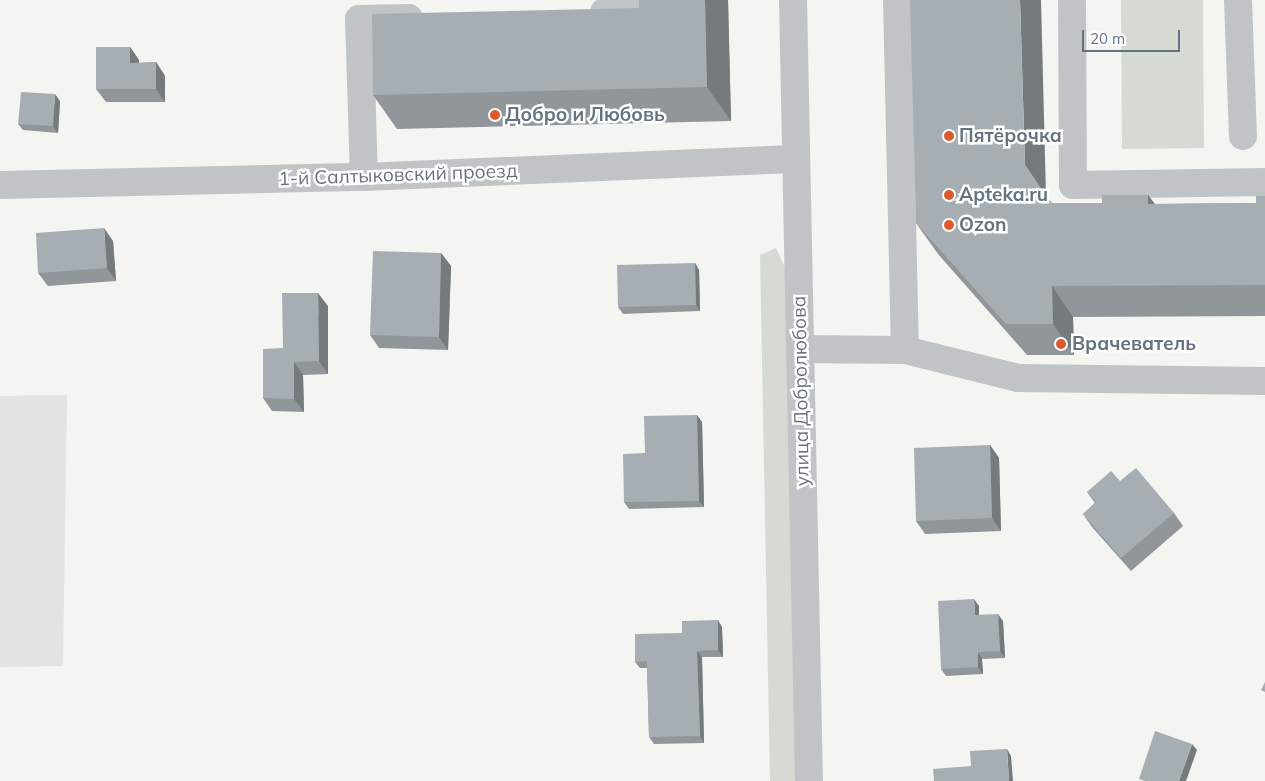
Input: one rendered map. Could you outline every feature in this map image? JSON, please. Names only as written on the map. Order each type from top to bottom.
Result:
[{"type":"street","points":[[581,13],[639,11],[639,0]]},
{"type":"street","name":"улица Добролюбова","points":[[793,0],[809,781]]},
{"type":"street","points":[[897,0],[905,350]]},
{"type":"street","points":[[1072,0],[1073,185],[1265,182]]},
{"type":"street","points":[[1238,0],[1242,136]]},
{"type":"street","points":[[364,177],[359,20],[436,17]]},
{"type":"street","name":"1-й Салтыковский проезд","points":[[0,185],[364,177],[796,159]]},
{"type":"street","points":[[800,349],[905,350],[1018,378],[1265,381]]},
{"type":"shaded area","points":[[1121,0],[1203,0],[1204,148],[1122,149]]},
{"type":"shaded area","points":[[776,248],[786,270],[797,781],[770,781],[760,255]]},
{"type":"shaded area","points":[[67,395],[63,666],[0,667],[0,396]]},
{"type":"building","points":[[639,0],[705,0],[707,87],[373,95],[372,14],[639,8]]},
{"type":"building","points":[[910,0],[1020,0],[1025,165],[1051,203],[1102,203],[1102,195],[1148,195],[1148,204],[1256,203],[1256,196],[1265,196],[1265,285],[1052,286],[1053,324],[1006,324],[916,223]]},
{"type":"building","points":[[96,47],[130,47],[130,63],[156,62],[156,89],[96,89]]},
{"type":"building","points":[[21,92],[55,94],[53,126],[18,124]]},
{"type":"building","points":[[104,228],[107,268],[38,273],[36,233]]},
{"type":"building","points":[[373,251],[441,253],[439,337],[370,335]]},
{"type":"building","points":[[695,263],[696,305],[618,307],[617,265]]},
{"type":"building","points":[[282,293],[318,293],[319,361],[294,362],[294,399],[263,398],[263,349],[283,348]]},
{"type":"building","points":[[697,415],[699,501],[624,502],[623,454],[645,453],[644,416]]},
{"type":"building","points":[[990,445],[992,518],[916,521],[914,448]]},
{"type":"building","points":[[1136,468],[1174,513],[1121,558],[1083,514],[1096,502],[1087,492],[1111,471],[1120,481]]},
{"type":"building","points":[[974,599],[975,615],[998,614],[1000,651],[978,652],[978,667],[941,669],[938,601]]},
{"type":"building","points":[[718,620],[718,650],[697,651],[700,736],[649,737],[647,661],[635,662],[635,634],[682,633],[682,621]]},
{"type":"building","points":[[1265,682],[1265,692],[1261,690]]},
{"type":"building","points":[[1155,731],[1192,744],[1179,781],[1145,781],[1139,779]]},
{"type":"building","points":[[1007,749],[1009,781],[934,781],[933,769],[971,766],[970,751]]},
{"type":"place","name":"Добро и Любовь","points":[[495,115]]},
{"type":"place","name":"Пятёрочка","points":[[949,136]]},
{"type":"place","name":"Apteka.ru","points":[[949,195]]},
{"type":"place","name":"Ozon","points":[[949,225]]},
{"type":"place","name":"Врачеватель","points":[[1061,344]]}]
